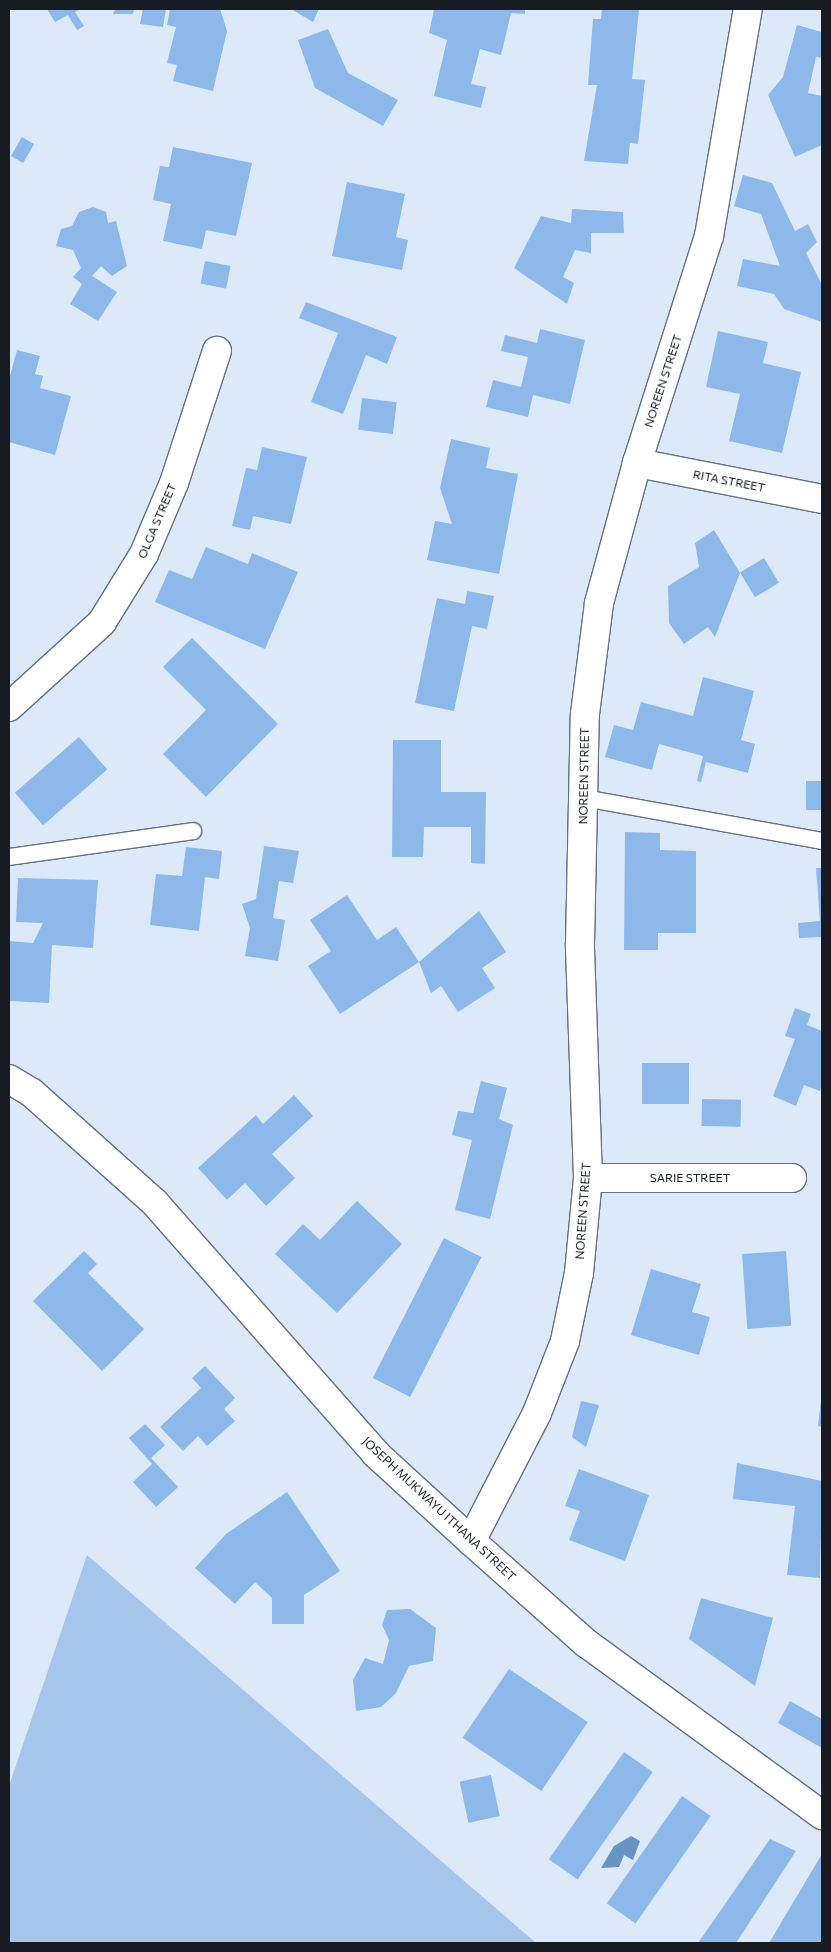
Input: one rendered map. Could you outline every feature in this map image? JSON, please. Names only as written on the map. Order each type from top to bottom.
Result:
[{"type":"street","name":"NOREEN STREET","points":[[471,1541],[537,1413],[565,1341],[579,1273],[588,1178],[580,944],[585,714],[599,603],[637,462],[709,236],[748,9]]},
{"type":"street","name":"OLGA STREET","points":[[9,707],[102,622],[144,554],[174,483],[217,351]]},
{"type":"street","name":"RITA STREET","points":[[637,462],[822,499]]},
{"type":"street","name":"JOSEPH MUKWAYU ITHANA STREET","points":[[9,1079],[31,1092],[154,1203],[376,1454],[471,1541],[586,1643],[822,1815]]},
{"type":"street","name":"SARIE STREET","points":[[588,1178],[792,1178]]},
{"type":"lane","points":[[584,798],[822,841]]},
{"type":"lane","points":[[9,856],[193,831]]},
{"type":"shaded area","points":[[87,1555],[536,1943],[9,1943],[9,1786]]},
{"type":"shaded area","points":[[631,1836],[640,1841],[633,1860],[624,1855],[619,1867],[601,1868],[614,1846]]},
{"type":"building","points":[[47,9],[81,9],[75,12],[84,26],[77,30],[68,15],[55,22]]},
{"type":"building","points":[[115,9],[134,9],[133,14],[113,14]]},
{"type":"building","points":[[143,9],[166,9],[163,27],[140,24]]},
{"type":"building","points":[[170,9],[220,9],[227,31],[213,91],[173,81],[177,65],[167,63],[176,27],[167,25]]},
{"type":"building","points":[[291,9],[319,9],[313,22]]},
{"type":"building","points":[[434,9],[525,9],[525,14],[511,13],[501,55],[480,49],[471,84],[486,87],[481,108],[434,96],[447,40],[429,33]]},
{"type":"building","points":[[602,9],[639,9],[632,79],[645,80],[638,144],[630,143],[628,164],[584,161],[597,85],[588,85],[593,19],[601,19]]},
{"type":"building","points":[[797,25],[822,32],[822,58],[816,57],[808,93],[822,96],[822,145],[795,157],[768,95],[783,77]]},
{"type":"building","points":[[328,29],[348,73],[398,100],[383,126],[315,88],[298,40]]},
{"type":"building","points":[[22,137],[34,144],[23,163],[11,156]]},
{"type":"building","points":[[173,147],[252,163],[236,236],[206,230],[202,249],[163,241],[171,204],[153,200],[160,166],[169,167]]},
{"type":"building","points":[[743,175],[772,183],[795,231],[808,224],[817,242],[806,253],[822,285],[822,322],[784,309],[774,294],[737,286],[743,259],[780,266],[761,214],[734,206]]},
{"type":"building","points":[[347,182],[405,194],[396,237],[408,240],[402,270],[332,256]]},
{"type":"building","points":[[93,207],[106,212],[108,223],[116,221],[127,266],[112,276],[101,266],[92,276],[117,292],[98,321],[70,304],[82,284],[73,277],[81,268],[73,250],[56,246],[61,229],[72,226],[79,212]]},
{"type":"building","points":[[572,209],[623,212],[624,233],[591,233],[591,253],[575,250],[563,277],[574,283],[567,304],[514,268],[541,216],[571,223]]},
{"type":"building","points":[[205,261],[231,266],[226,289],[201,284]]},
{"type":"building","points":[[306,302],[397,337],[387,364],[366,355],[343,414],[311,402],[338,333],[299,318]]},
{"type":"building","points":[[540,329],[585,340],[570,404],[533,395],[528,417],[486,407],[493,380],[521,387],[528,357],[501,351],[505,335],[537,343]]},
{"type":"building","points":[[718,331],[768,342],[763,363],[801,372],[782,453],[729,441],[740,394],[706,387]]},
{"type":"building","points":[[17,350],[40,356],[35,374],[43,376],[40,388],[71,396],[55,455],[9,442],[9,380]]},
{"type":"building","points":[[362,398],[397,402],[393,434],[358,430]]},
{"type":"building","points":[[451,439],[490,448],[486,468],[518,474],[499,574],[427,560],[435,521],[452,524],[440,488]]},
{"type":"building","points":[[262,447],[307,457],[291,524],[253,516],[250,530],[232,526],[246,468],[257,470]]},
{"type":"building","points":[[714,530],[740,573],[715,637],[708,627],[684,644],[669,623],[668,586],[699,567],[695,543]]},
{"type":"building","points":[[206,547],[248,564],[252,553],[298,572],[265,649],[155,602],[169,570],[192,579]]},
{"type":"building","points":[[764,558],[779,583],[755,597],[740,572]]},
{"type":"building","points":[[467,591],[494,596],[487,629],[472,626],[454,711],[415,703],[437,598],[465,604]]},
{"type":"building","points":[[192,638],[278,724],[206,797],[163,754],[206,710],[163,667]]},
{"type":"building","points":[[703,677],[754,691],[741,740],[755,744],[748,773],[706,762],[701,782],[697,781],[703,756],[659,744],[652,770],[605,757],[614,725],[633,730],[641,702],[693,716]]},
{"type":"building","points":[[79,737],[107,769],[43,825],[15,793]]},
{"type":"building","points":[[393,740],[441,740],[441,792],[486,792],[485,864],[471,863],[471,827],[424,827],[423,857],[392,857]]},
{"type":"building","points":[[806,781],[822,781],[822,810],[806,810]]},
{"type":"building","points":[[625,832],[660,833],[660,850],[696,851],[696,933],[658,933],[658,950],[624,950]]},
{"type":"building","points":[[264,846],[299,851],[293,883],[279,881],[273,918],[285,920],[278,961],[245,956],[250,928],[242,904],[256,899]]},
{"type":"building","points":[[186,847],[222,851],[219,879],[205,877],[199,931],[150,925],[156,874],[182,876]]},
{"type":"building","points":[[816,868],[822,868],[822,937],[799,938],[798,923],[820,921]]},
{"type":"building","points":[[18,878],[98,880],[93,948],[52,945],[49,1003],[9,1001],[9,941],[33,943],[43,923],[16,922]]},
{"type":"building","points":[[347,895],[377,940],[396,927],[419,962],[340,1014],[308,966],[331,951],[310,920]]},
{"type":"building","points":[[479,911],[506,952],[482,968],[495,988],[458,1012],[441,986],[431,993],[419,962]]},
{"type":"building","points":[[795,1008],[811,1014],[807,1025],[822,1031],[822,1085],[820,1091],[804,1085],[796,1106],[773,1096],[795,1039],[785,1036]]},
{"type":"building","points":[[642,1063],[689,1063],[689,1104],[642,1104]]},
{"type":"building","points":[[481,1081],[507,1088],[499,1119],[513,1125],[490,1219],[455,1210],[472,1140],[452,1135],[458,1111],[473,1113]]},
{"type":"building","points":[[294,1095],[313,1116],[272,1154],[295,1178],[266,1206],[245,1183],[227,1200],[198,1168],[256,1115],[263,1124]]},
{"type":"building","points":[[702,1099],[741,1100],[741,1127],[702,1126]]},
{"type":"building","points":[[357,1201],[402,1244],[337,1313],[275,1254],[303,1224],[320,1240]]},
{"type":"building","points":[[444,1238],[481,1257],[410,1397],[373,1378]]},
{"type":"building","points":[[84,1251],[97,1264],[88,1273],[144,1329],[102,1371],[33,1301]]},
{"type":"building","points":[[786,1251],[791,1326],[747,1329],[742,1254]]},
{"type":"building","points":[[651,1269],[701,1284],[692,1312],[710,1317],[699,1355],[631,1335]]},
{"type":"building","points":[[205,1366],[235,1398],[224,1409],[235,1421],[207,1446],[198,1436],[183,1451],[160,1427],[201,1388],[192,1378]]},
{"type":"building","points":[[581,1401],[599,1405],[586,1447],[572,1437]]},
{"type":"building","points":[[822,1402],[822,1427],[818,1426]]},
{"type":"building","points":[[145,1424],[165,1445],[151,1458],[178,1487],[156,1507],[133,1482],[152,1464],[129,1438]]},
{"type":"building","points":[[737,1463],[822,1481],[820,1578],[787,1575],[795,1506],[733,1499]]},
{"type":"building","points":[[579,1469],[649,1495],[625,1561],[569,1540],[580,1511],[565,1506]]},
{"type":"building","points":[[287,1492],[340,1571],[304,1595],[304,1624],[272,1624],[272,1598],[255,1582],[235,1604],[195,1568],[226,1534]]},
{"type":"building","points":[[701,1598],[773,1618],[755,1686],[689,1639]]},
{"type":"building","points":[[410,1609],[436,1628],[433,1661],[409,1666],[396,1693],[381,1707],[356,1711],[353,1680],[365,1658],[383,1664],[389,1640],[382,1625],[387,1610]]},
{"type":"building","points":[[509,1669],[588,1722],[541,1791],[463,1738]]},
{"type":"building","points":[[790,1701],[822,1719],[822,1748],[778,1723]]},
{"type":"building","points":[[624,1752],[653,1772],[578,1879],[549,1859]]},
{"type":"building","points":[[491,1775],[500,1816],[468,1823],[460,1782]]},
{"type":"building","points":[[682,1796],[711,1816],[636,1923],[607,1903]]},
{"type":"building","points":[[770,1839],[796,1851],[736,1943],[698,1943]]},
{"type":"building","points":[[822,1854],[822,1943],[769,1943]]}]
